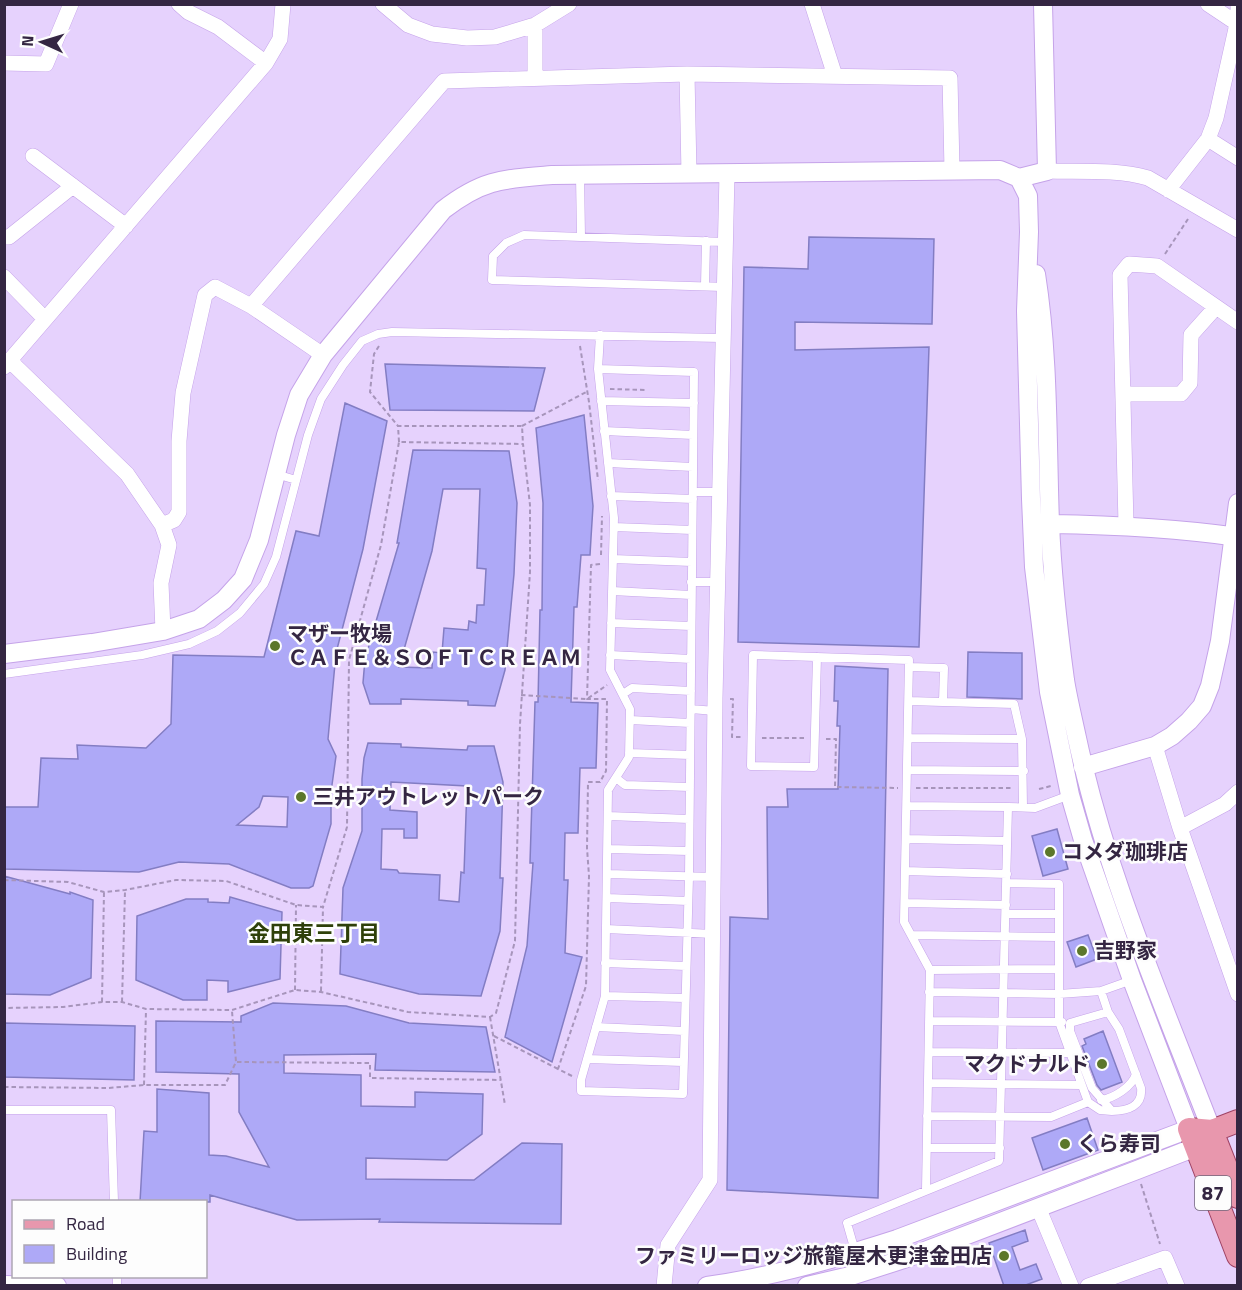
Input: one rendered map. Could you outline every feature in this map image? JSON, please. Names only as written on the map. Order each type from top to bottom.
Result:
[{"type":"main road","points":[[1192,1138],[1238,1121]]},
{"type":"main road","name":"87","points":[[1212,1131],[1238,1197]]},
{"type":"main road","name":"87","points":[[1192,1138],[1238,1256]]},
{"type":"street","points":[[4,63],[46,64],[71,4]]},
{"type":"street","points":[[179,4],[188,12],[218,27],[266,63]]},
{"type":"street","points":[[163,631],[161,583],[169,545],[162,525],[127,474],[7,364],[266,63],[280,39],[284,4]]},
{"type":"street","points":[[383,4],[408,25],[432,34],[467,38],[495,37],[535,25],[569,4]]},
{"type":"street","points":[[812,4],[835,76]]},
{"type":"street","points":[[1043,4],[1047,171]]},
{"type":"street","points":[[1168,190],[1208,139],[1216,118],[1237,19],[1208,4]]},
{"type":"street","points":[[535,25],[535,77]]},
{"type":"street","points":[[687,74],[689,174]]},
{"type":"street","points":[[251,306],[444,81],[687,74],[950,78],[952,170]]},
{"type":"street","points":[[1208,139],[1238,158]]},
{"type":"street","points":[[33,156],[126,226]]},
{"type":"street","points":[[4,654],[163,631],[199,619],[224,600],[243,579],[259,540],[286,435],[299,395],[323,355],[443,210],[463,195],[503,179],[552,175],[952,170],[1000,170],[1019,178],[1047,171],[1135,174],[1148,178],[1238,230]]},
{"type":"street","points":[[664,1286],[668,1245],[710,1180],[715,711],[727,174]]},
{"type":"street","points":[[1019,178],[1028,196],[1026,311],[1034,567],[1063,790],[1192,1138]]},
{"type":"street","points":[[4,237],[9,237],[73,186]]},
{"type":"street","points":[[1029,232],[1042,310],[1048,405],[1050,524],[1056,603],[1066,683],[1083,767],[1119,891],[1212,1131]]},
{"type":"street","points":[[1126,525],[1120,275],[1129,264],[1157,266],[1238,322]]},
{"type":"street","points":[[4,277],[45,319]]},
{"type":"street","points":[[162,525],[174,520],[179,512],[179,441],[183,393],[205,294],[215,287],[251,306],[323,355]]},
{"type":"street","points":[[1123,394],[1181,394],[1190,383],[1191,334],[1216,307]]},
{"type":"street","points":[[1083,767],[1155,746],[1172,736],[1202,706],[1210,686],[1220,642],[1238,503]]},
{"type":"street","points":[[1050,524],[1170,528],[1235,537]]},
{"type":"street","points":[[1155,746],[1179,828],[1238,994]]},
{"type":"street","points":[[1179,828],[1225,804],[1238,792]]},
{"type":"street","points":[[807,1286],[854,1275],[904,1259],[1137,1170],[1192,1138]]},
{"type":"street","points":[[707,1286],[789,1271],[855,1252],[1192,1138]]},
{"type":"street","points":[[1038,1207],[1071,1286]]},
{"type":"street","points":[[1088,1286],[1165,1258],[1177,1286]]},
{"type":"street","points":[[4,1285],[57,1286]]},
{"type":"lane","points":[[580,175],[581,237]]},
{"type":"lane","points":[[723,286],[492,280],[493,256],[506,243],[524,235],[725,242]]},
{"type":"lane","points":[[705,286],[706,241]]},
{"type":"lane","points":[[4,674],[142,655],[189,644],[217,631],[240,614],[264,584],[276,557],[308,435],[321,399],[343,365],[362,342],[378,334],[392,332],[722,338]]},
{"type":"lane","points":[[598,369],[694,372],[689,877],[683,1094],[581,1090],[581,1080],[605,996],[608,790],[629,757],[630,720],[630,709],[610,669],[614,527],[598,369],[600,335]]},
{"type":"lane","points":[[601,401],[694,403]]},
{"type":"lane","points":[[604,431],[693,435]]},
{"type":"lane","points":[[608,463],[693,467]]},
{"type":"lane","points":[[276,474],[296,480]]},
{"type":"lane","points":[[611,496],[693,495],[719,492]]},
{"type":"lane","points":[[614,527],[692,530]]},
{"type":"lane","points":[[613,559],[692,562]]},
{"type":"lane","points":[[691,582],[718,582]]},
{"type":"lane","points":[[612,591],[691,595]]},
{"type":"lane","points":[[611,623],[691,626]]},
{"type":"lane","points":[[610,655],[691,659]]},
{"type":"lane","points":[[817,657],[814,767],[751,766],[753,656],[817,657],[909,660],[904,922],[930,970],[926,1190]]},
{"type":"lane","points":[[909,666],[944,668],[944,702]]},
{"type":"lane","points":[[623,694],[632,688],[691,691]]},
{"type":"lane","points":[[909,701],[1014,704],[1022,739],[1023,807]]},
{"type":"lane","points":[[691,709],[715,711]]},
{"type":"lane","points":[[630,720],[690,723]]},
{"type":"lane","points":[[908,738],[1022,739]]},
{"type":"lane","points":[[629,753],[690,755]]},
{"type":"lane","points":[[908,770],[1024,771]]},
{"type":"lane","points":[[616,778],[626,785],[690,787]]},
{"type":"lane","points":[[907,806],[1035,808],[1063,790]]},
{"type":"lane","points":[[855,1252],[847,1222],[999,1161],[1008,807]]},
{"type":"lane","points":[[608,816],[689,819]]},
{"type":"lane","points":[[906,839],[1007,841]]},
{"type":"lane","points":[[608,849],[689,852]]},
{"type":"lane","points":[[905,871],[1059,884],[1059,1022],[1088,1102],[1100,1110],[1123,1111],[1139,1103],[1142,1096],[1141,1088],[1119,1029],[1108,1012],[1101,991]]},
{"type":"lane","points":[[608,874],[713,877]]},
{"type":"lane","points":[[607,898],[688,901]]},
{"type":"lane","points":[[905,903],[1006,905]]},
{"type":"lane","points":[[1006,914],[1059,914]]},
{"type":"lane","points":[[606,929],[713,934]]},
{"type":"lane","points":[[912,935],[1059,937]]},
{"type":"lane","points":[[605,963],[686,966]]},
{"type":"lane","points":[[930,970],[1059,969]]},
{"type":"lane","points":[[929,992],[1059,994],[1101,991],[1132,980]]},
{"type":"lane","points":[[605,996],[685,998]]},
{"type":"lane","points":[[929,1021],[1070,1023],[1108,1012]]},
{"type":"lane","points":[[1070,1023],[1070,1031],[1092,1088],[1112,1111]]},
{"type":"lane","points":[[596,1027],[684,1030]]},
{"type":"lane","points":[[929,1052],[1069,1053]]},
{"type":"lane","points":[[587,1059],[683,1062]]},
{"type":"lane","points":[[1101,1100],[1109,1098],[1133,1082],[1136,1074]]},
{"type":"lane","points":[[928,1083],[1081,1085]]},
{"type":"lane","points":[[927,1116],[1051,1117],[1088,1102]]},
{"type":"lane","points":[[4,1110],[111,1110],[114,1200]]},
{"type":"lane","points":[[927,1148],[1000,1148]]},
{"type":"path","points":[[1157,266],[1197,206]]},
{"type":"path","points":[[321,992],[323,907],[347,827],[349,660],[381,545],[399,442],[398,426],[370,392],[374,354],[380,344]]},
{"type":"path","points":[[579,344],[598,482]]},
{"type":"path","points":[[398,426],[522,426],[593,388]]},
{"type":"path","points":[[4,1008],[63,1007],[122,1002],[146,1009],[232,1010],[295,990],[321,992],[408,1012],[490,1017],[496,1013],[515,941],[521,695],[530,572],[530,505],[522,426]]},
{"type":"path","points":[[399,442],[523,444]]},
{"type":"path","points":[[588,699],[591,565],[601,565],[602,516]]},
{"type":"path","points":[[588,699],[611,681]]},
{"type":"path","points":[[521,695],[607,699],[606,771],[600,782],[588,782],[589,876],[585,986],[558,1069]]},
{"type":"path","points":[[726,699],[733,699],[732,737],[743,737]]},
{"type":"path","points":[[761,738],[807,738]]},
{"type":"path","points":[[822,739],[836,739],[835,787],[898,788]]},
{"type":"path","points":[[916,788],[1015,788]]},
{"type":"path","points":[[1039,789],[1063,790]]},
{"type":"path","points":[[4,880],[68,882],[104,892],[176,880],[226,881],[296,905],[323,907]]},
{"type":"path","points":[[122,1002],[125,890]]},
{"type":"path","points":[[102,1002],[104,892]]},
{"type":"path","points":[[295,990],[296,905]]},
{"type":"path","points":[[144,1085],[146,1009]]},
{"type":"path","points":[[4,1087],[109,1088],[144,1085],[225,1085],[236,1062],[232,1010]]},
{"type":"path","points":[[490,1017],[505,1105]]},
{"type":"path","points":[[494,1036],[574,1078]]},
{"type":"path","points":[[236,1062],[370,1063],[370,1078],[501,1080]]},
{"type":"path","points":[[1137,1170],[1165,1258]]},
{"type":"building","points":[[809,237],[934,239],[932,324],[795,322],[795,350],[929,347],[919,647],[738,642],[744,267],[808,269]]},
{"type":"building","points":[[385,364],[545,368],[534,411],[390,410]]},
{"type":"building","points":[[345,403],[387,421],[363,549],[336,653],[328,739],[336,756],[331,792],[331,824],[313,886],[291,888],[229,864],[179,862],[139,872],[4,869],[4,807],[38,807],[41,758],[78,759],[77,745],[146,748],[171,724],[173,655],[264,657],[296,531],[319,536]],"holes":[[[263,796],[288,797],[287,827],[237,825],[259,807]]]},
{"type":"building","points":[[584,415],[593,506],[590,555],[581,555],[577,607],[574,607],[571,702],[598,703],[596,768],[580,768],[578,833],[565,833],[564,880],[568,880],[565,953],[582,957],[552,1062],[505,1037],[527,946],[533,863],[530,863],[535,702],[538,702],[540,610],[542,610],[543,503],[536,428]]},
{"type":"building","points":[[413,450],[509,451],[517,503],[514,574],[505,670],[495,706],[468,705],[468,701],[401,699],[401,704],[370,704],[363,683],[365,659],[399,543],[397,543]],"holes":[[[443,489],[480,489],[477,568],[486,569],[484,605],[477,605],[476,623],[469,621],[468,630],[444,628],[442,653],[433,652],[432,668],[399,667],[432,551]]]},
{"type":"building","points":[[968,652],[1022,653],[1022,699],[967,697]]},
{"type":"building","points":[[835,666],[888,669],[878,1198],[727,1190],[730,917],[768,919],[767,807],[788,807],[787,789],[838,789],[840,726],[837,726],[838,701],[834,701]]},
{"type":"building","points":[[368,743],[467,750],[468,746],[494,746],[503,782],[500,878],[503,878],[500,931],[481,996],[419,994],[340,974],[343,888],[362,831],[364,758]],"holes":[[[391,782],[467,786],[464,873],[461,872],[459,902],[439,900],[440,875],[399,873],[397,870],[381,869],[382,829],[404,829],[404,838],[417,838],[417,812],[390,810]]]},
{"type":"building","name":"コメダ珈琲店","points":[[1057,829],[1068,869],[1043,876],[1032,836]]},
{"type":"building","points":[[4,876],[93,900],[91,978],[50,995],[4,994]]},
{"type":"building","points":[[230,897],[282,912],[280,979],[228,992],[228,981],[207,980],[207,1000],[183,1000],[136,980],[137,916],[186,899],[208,899],[208,902],[229,903]]},
{"type":"building","name":"吉野家","points":[[1088,935],[1097,959],[1076,967],[1067,942]]},
{"type":"building","points":[[273,1003],[346,1006],[409,1023],[486,1027],[495,1072],[375,1070],[376,1054],[284,1055],[284,1073],[361,1075],[361,1106],[415,1107],[415,1092],[483,1094],[482,1134],[447,1160],[366,1158],[366,1179],[474,1180],[522,1143],[562,1144],[561,1224],[379,1222],[380,1219],[297,1220],[210,1195],[210,1202],[207,1200],[140,1200],[144,1131],[157,1132],[157,1089],[209,1093],[209,1155],[226,1156],[269,1167],[239,1112],[239,1074],[156,1072],[156,1021],[241,1022],[241,1016]]},
{"type":"building","points":[[4,1023],[135,1026],[134,1080],[4,1077]]},
{"type":"building","name":"マクドナルド","points":[[1103,1031],[1122,1082],[1101,1090],[1082,1046],[1086,1044],[1084,1039]]},
{"type":"building","name":"くら寿司","points":[[1087,1118],[1098,1150],[1043,1170],[1032,1138]]},
{"type":"building","name":"ファミリーロッジ旅籠屋木更津金田店","points":[[1025,1230],[1028,1241],[1012,1247],[1020,1270],[1036,1264],[1042,1279],[1023,1286],[1004,1286],[989,1243]]},
{"type":"place","name":"マザー牧場 ＣＡＦＥ＆ＳＯＦＴＣＲＥＡＭ","points":[[275,646]]},
{"type":"place","name":"三井アウトレットパーク","points":[[301,797]]},
{"type":"place","name":"コメダ珈琲店","points":[[1050,852]]},
{"type":"place","name":"吉野家","points":[[1082,951]]},
{"type":"place","name":"マクドナルド","points":[[1102,1064]]},
{"type":"place","name":"くら寿司","points":[[1065,1144]]},
{"type":"place","name":"ファミリーロッジ旅籠屋木更津金田店","points":[[1004,1256]]},
{"type":"district","name":"金田東三丁目","points":[[314,933]]}]
